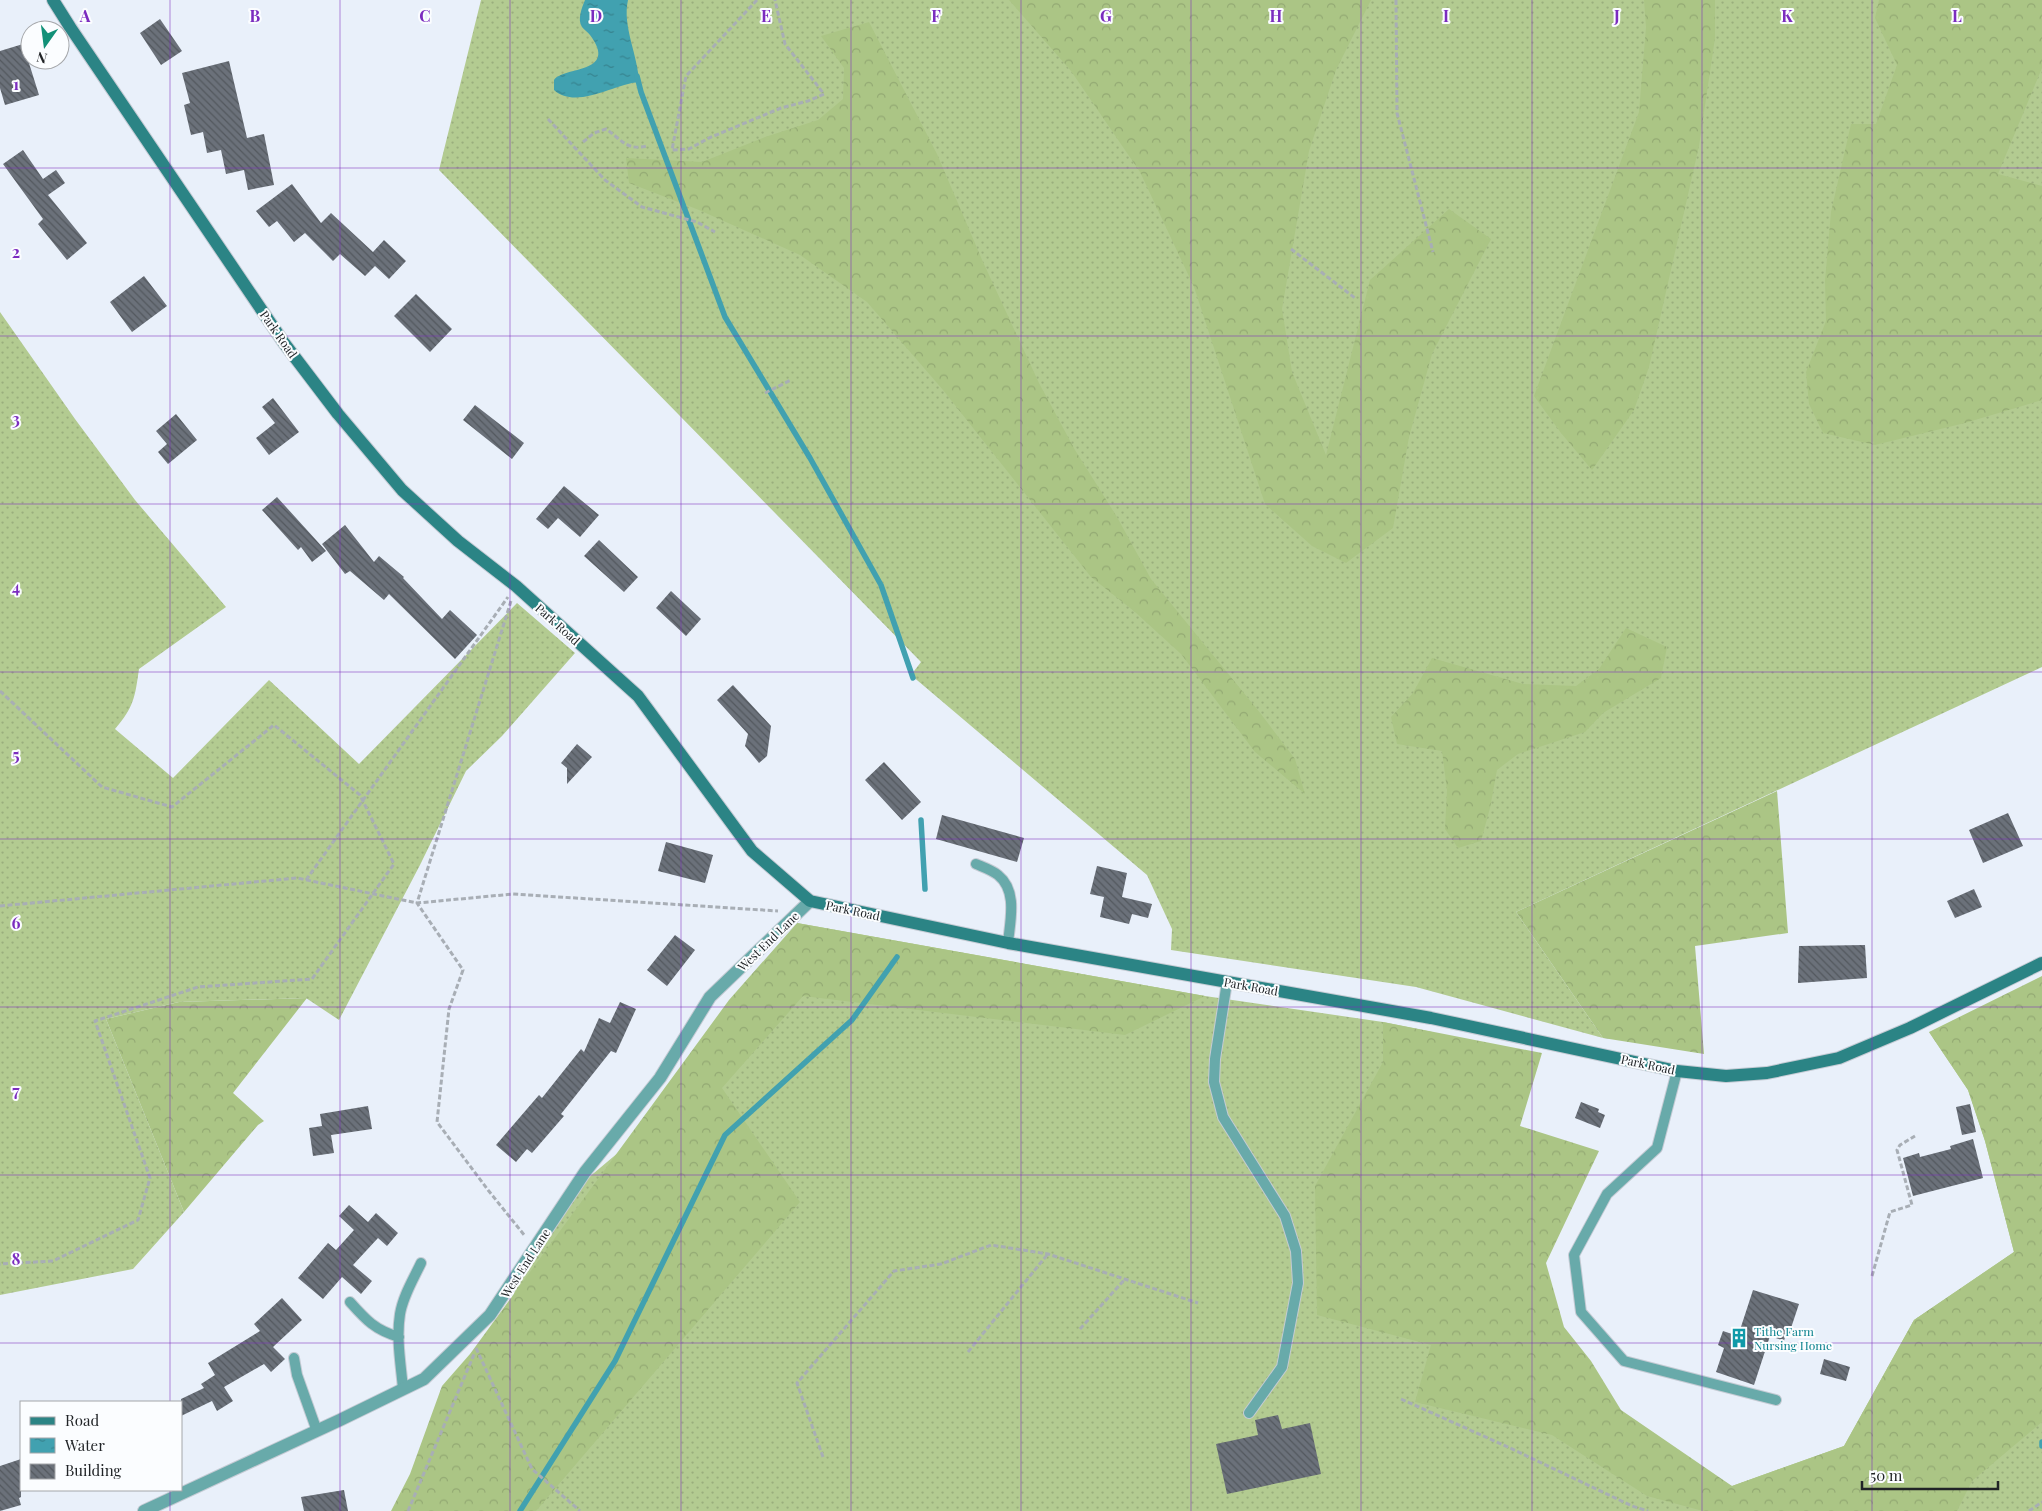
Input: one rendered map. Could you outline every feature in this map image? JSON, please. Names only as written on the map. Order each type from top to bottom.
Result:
[{"type":"main road","name":"Park Road","points":[[53,0],[284,343],[338,414],[402,490],[458,541],[516,586],[638,696],[752,851],[810,901],[1008,943],[1431,1018],[1676,1070],[1726,1076],[1767,1073],[1839,1058],[1907,1030],[2042,963]]},
{"type":"street","name":"West End Lane","points":[[144,1511],[424,1379],[490,1315],[585,1172],[660,1078],[710,996],[810,901]]},
{"type":"lane","points":[[976,864],[998,874],[1009,887],[1012,908],[1008,943]]},
{"type":"lane","points":[[1227,982],[1215,1059],[1214,1082],[1223,1117],[1285,1216],[1296,1251],[1298,1283],[1282,1367],[1249,1414]]},
{"type":"lane","points":[[1676,1070],[1657,1148],[1607,1194],[1574,1255],[1581,1312],[1624,1361],[1776,1400]]},
{"type":"lane","points":[[403,1389],[399,1337],[400,1314],[406,1293],[421,1263]]},
{"type":"lane","points":[[350,1302],[371,1325],[382,1332],[399,1337]]},
{"type":"lane","points":[[294,1358],[297,1375],[317,1431]]},
{"type":"path","points":[[757,0],[686,76],[672,150],[689,149],[709,138],[782,108],[808,102],[824,94],[785,44],[775,0]]},
{"type":"path","points":[[1396,0],[1397,113],[1433,252]]},
{"type":"path","points":[[548,119],[605,180],[642,207],[697,222],[715,232]]},
{"type":"path","points":[[583,142],[594,133],[606,129],[625,144],[636,149],[647,146]]},
{"type":"path","points":[[1292,249],[1355,298]]},
{"type":"path","points":[[765,393],[790,380]]},
{"type":"path","points":[[306,880],[516,586]]},
{"type":"path","points":[[417,903],[516,586]]},
{"type":"path","points":[[0,691],[102,787],[172,806],[274,725],[360,795],[394,864],[312,979],[198,987],[95,1021],[150,1178],[138,1220],[53,1261],[0,1264]]},
{"type":"path","points":[[0,906],[297,878],[417,903],[513,894],[798,912]]},
{"type":"path","points":[[417,903],[463,970],[449,1009],[438,1122],[488,1190],[535,1248]]},
{"type":"path","points":[[1872,1276],[1890,1212],[1912,1205],[1897,1150],[1900,1145],[1915,1136]]},
{"type":"path","points":[[823,1457],[797,1383],[894,1270],[941,1264],[991,1245],[1048,1254],[1198,1303]]},
{"type":"path","points":[[968,1352],[1048,1254]]},
{"type":"path","points":[[1080,1329],[1125,1279]]},
{"type":"path","points":[[470,1334],[532,1469],[580,1511]]},
{"type":"path","points":[[408,1511],[477,1349]]},
{"type":"path","points":[[1401,1399],[1632,1506],[1648,1511]]},
{"type":"path","points":[[2029,1511],[2042,1502]]},
{"type":"green space","points":[[481,0],[2042,0],[2042,667],[1516,912],[1603,1038],[1416,987],[1171,950],[1172,929],[1147,875],[911,675],[921,662],[439,170]]},
{"type":"green space","points":[[1009,0],[1371,0],[1336,70],[1309,151],[1282,309],[1292,372],[1326,455],[1370,280],[1449,209],[1491,239],[1432,354],[1409,437],[1393,528],[1346,563],[1312,546],[1265,504],[1194,287],[1140,172],[1071,71]]},
{"type":"green space","points":[[1644,0],[1715,0],[1715,38],[1699,146],[1649,367],[1634,410],[1592,470],[1561,433],[1534,396],[1639,112],[1646,27]]},
{"type":"green space","points":[[1879,0],[2042,0],[2042,68],[1998,174],[2042,186],[2042,400],[1965,423],[1875,445],[1823,433],[1809,404],[1806,372],[1826,321],[1825,281],[1831,212],[1851,124],[1876,124],[1897,65],[1875,18]]},
{"type":"green space","points":[[869,22],[937,154],[983,262],[1039,383],[1075,450],[1117,517],[1151,579],[1261,714],[1295,759],[1305,794],[1255,752],[1181,654],[1135,612],[1091,577],[943,390],[867,302],[800,255],[699,210],[629,183],[626,158],[702,162],[765,137],[818,120],[843,99],[844,68],[821,36]]},
{"type":"green space","points":[[0,312],[135,500],[226,607],[139,669],[133,701],[115,729],[173,778],[269,680],[359,764],[517,603],[575,653],[502,736],[466,771],[420,865],[339,1020],[306,998],[179,1002],[106,1019],[184,1212],[133,1269],[0,1295]]},
{"type":"green space","points":[[1626,628],[1667,647],[1661,678],[1603,713],[1585,732],[1518,754],[1497,770],[1490,808],[1481,841],[1458,848],[1445,829],[1447,790],[1442,751],[1397,744],[1391,717],[1413,693],[1432,658],[1523,684],[1576,686],[1599,669]]},
{"type":"green space","points":[[1777,791],[1788,933],[1695,946],[1704,1054],[1603,1038],[1516,912]]},
{"type":"green space","points":[[797,923],[1205,996],[1383,1022],[1432,1032],[1551,1382],[1543,1408],[1732,1486],[1844,1446],[1914,1320],[2014,1252],[1985,1141],[1968,1090],[1929,1032],[2042,1080],[2042,1511],[451,1511],[509,1309],[526,1258],[588,1178],[688,1094]]},
{"type":"green space","points":[[797,923],[1205,996],[1125,1035],[803,996],[722,1088],[800,1202],[536,1511],[391,1511],[410,1474],[442,1386],[470,1354],[729,1000]]},
{"type":"green space","points":[[2042,976],[2042,1422],[1972,1481],[1957,1511],[1703,1511],[1647,1496],[1552,1435],[1415,1402],[1431,1345],[1317,1315],[1315,1186],[1383,1062],[1383,1022],[1542,1053],[1520,1126],[1599,1151],[1546,1263],[1564,1327],[1591,1361],[1621,1410],[1732,1486],[1844,1446],[1914,1320],[2014,1252],[1985,1141],[1968,1090],[1929,1032]]},
{"type":"green space","points":[[307,998],[233,1093],[264,1121],[258,1125],[184,1212],[106,1019],[179,1002]]},
{"type":"water","points":[[585,0],[628,0],[627,20],[639,82],[584,97],[563,95],[554,90],[554,80],[560,76],[587,67],[594,63],[598,57],[597,48],[580,21],[580,13]]},
{"type":"building","points":[[160,19],[182,51],[161,65],[140,33]]},
{"type":"building","points":[[20,45],[20,70],[31,70],[39,95],[5,105],[0,88],[0,51]]},
{"type":"building","points":[[229,61],[247,138],[264,134],[274,185],[248,190],[244,170],[226,174],[221,150],[207,153],[203,132],[191,135],[184,105],[190,103],[182,73]]},
{"type":"building","points":[[23,150],[43,179],[56,170],[65,183],[48,195],[87,243],[67,260],[38,224],[43,219],[3,164]]},
{"type":"building","points":[[292,184],[321,223],[331,213],[373,252],[384,240],[406,261],[389,279],[375,266],[365,276],[340,254],[333,261],[305,233],[294,242],[277,221],[269,227],[256,211]]},
{"type":"building","points":[[144,276],[167,306],[132,332],[110,302]]},
{"type":"building","points":[[416,294],[452,329],[430,352],[394,316]]},
{"type":"building","points":[[273,398],[299,432],[269,455],[256,438],[275,423],[262,407]]},
{"type":"building","points":[[475,405],[524,443],[512,459],[463,420]]},
{"type":"building","points":[[176,414],[197,440],[168,464],[158,452],[167,444],[156,431]]},
{"type":"building","points":[[564,486],[599,515],[580,537],[558,518],[548,529],[536,519]]},
{"type":"building","points":[[277,497],[326,551],[312,562],[301,547],[298,550],[262,510]]},
{"type":"building","points":[[345,525],[374,562],[379,556],[404,577],[442,619],[450,610],[477,635],[455,659],[389,594],[384,600],[350,571],[345,574],[322,544]]},
{"type":"building","points":[[599,540],[638,577],[624,592],[584,556]]},
{"type":"building","points":[[671,591],[701,619],[686,636],[656,608]]},
{"type":"building","points":[[733,685],[771,726],[767,756],[759,763],[745,746],[748,734],[717,700]]},
{"type":"building","points":[[577,744],[592,757],[567,784],[567,768],[561,763]]},
{"type":"building","points":[[884,762],[921,802],[902,820],[865,780]]},
{"type":"building","points":[[2008,813],[2023,846],[1983,863],[1969,830]]},
{"type":"building","points":[[942,815],[1024,838],[1017,862],[936,839]]},
{"type":"building","points":[[666,842],[713,855],[705,883],[658,871]]},
{"type":"building","points":[[1097,866],[1127,873],[1122,897],[1152,904],[1148,918],[1132,914],[1129,924],[1100,917],[1104,897],[1090,894]]},
{"type":"building","points":[[1974,889],[1982,907],[1955,918],[1947,901]]},
{"type":"building","points":[[675,935],[695,950],[667,986],[647,970]]},
{"type":"building","points":[[1865,945],[1867,978],[1798,983],[1799,946]]},
{"type":"building","points":[[620,1002],[636,1009],[616,1053],[611,1051],[561,1114],[564,1116],[532,1153],[527,1149],[516,1162],[496,1145],[539,1095],[542,1098],[581,1049],[584,1052],[599,1018],[610,1023]]},
{"type":"building","points":[[1581,1102],[1599,1109],[1598,1112],[1605,1115],[1600,1128],[1575,1118]]},
{"type":"building","points":[[1970,1104],[1976,1132],[1962,1135],[1956,1107]]},
{"type":"building","points":[[368,1106],[372,1129],[331,1135],[334,1153],[313,1156],[309,1128],[322,1126],[320,1114]]},
{"type":"building","points":[[1973,1139],[1983,1178],[1913,1196],[1903,1158],[1919,1153],[1920,1157],[1951,1149],[1950,1146]]},
{"type":"building","points":[[349,1205],[368,1222],[376,1213],[398,1233],[387,1246],[378,1238],[353,1265],[372,1281],[361,1294],[342,1277],[323,1299],[298,1278],[328,1243],[336,1250],[354,1230],[339,1216]]},
{"type":"building","name":"Tithe Farm Nursing Home","points":[[1753,1290],[1799,1304],[1790,1331],[1787,1330],[1784,1341],[1770,1336],[1754,1385],[1716,1372],[1724,1348],[1718,1345],[1723,1331],[1738,1336]]},
{"type":"building","points":[[282,1298],[302,1320],[273,1347],[285,1359],[271,1372],[264,1364],[224,1387],[233,1401],[217,1411],[212,1401],[182,1416],[181,1399],[204,1388],[201,1384],[215,1375],[208,1363],[260,1331],[254,1324]]},
{"type":"building","points":[[1824,1359],[1850,1367],[1846,1381],[1820,1374]]},
{"type":"building","points":[[1278,1415],[1282,1429],[1310,1423],[1321,1474],[1227,1494],[1216,1444],[1258,1435],[1255,1420]]},
{"type":"building","points":[[20,1459],[21,1497],[19,1498],[21,1505],[0,1511],[0,1466]]},
{"type":"building","points":[[344,1490],[348,1511],[304,1511],[301,1497]]},
{"type":"waterway","points":[[637,76],[641,92],[725,317],[810,458],[881,585],[913,678]]},
{"type":"waterway","points":[[921,820],[925,889]]},
{"type":"waterway","points":[[520,1511],[615,1361],[725,1135],[852,1020],[897,957]]},
{"type":"place","name":"Tithe Farm Nursing Home","points":[[1739,1338]]}]
